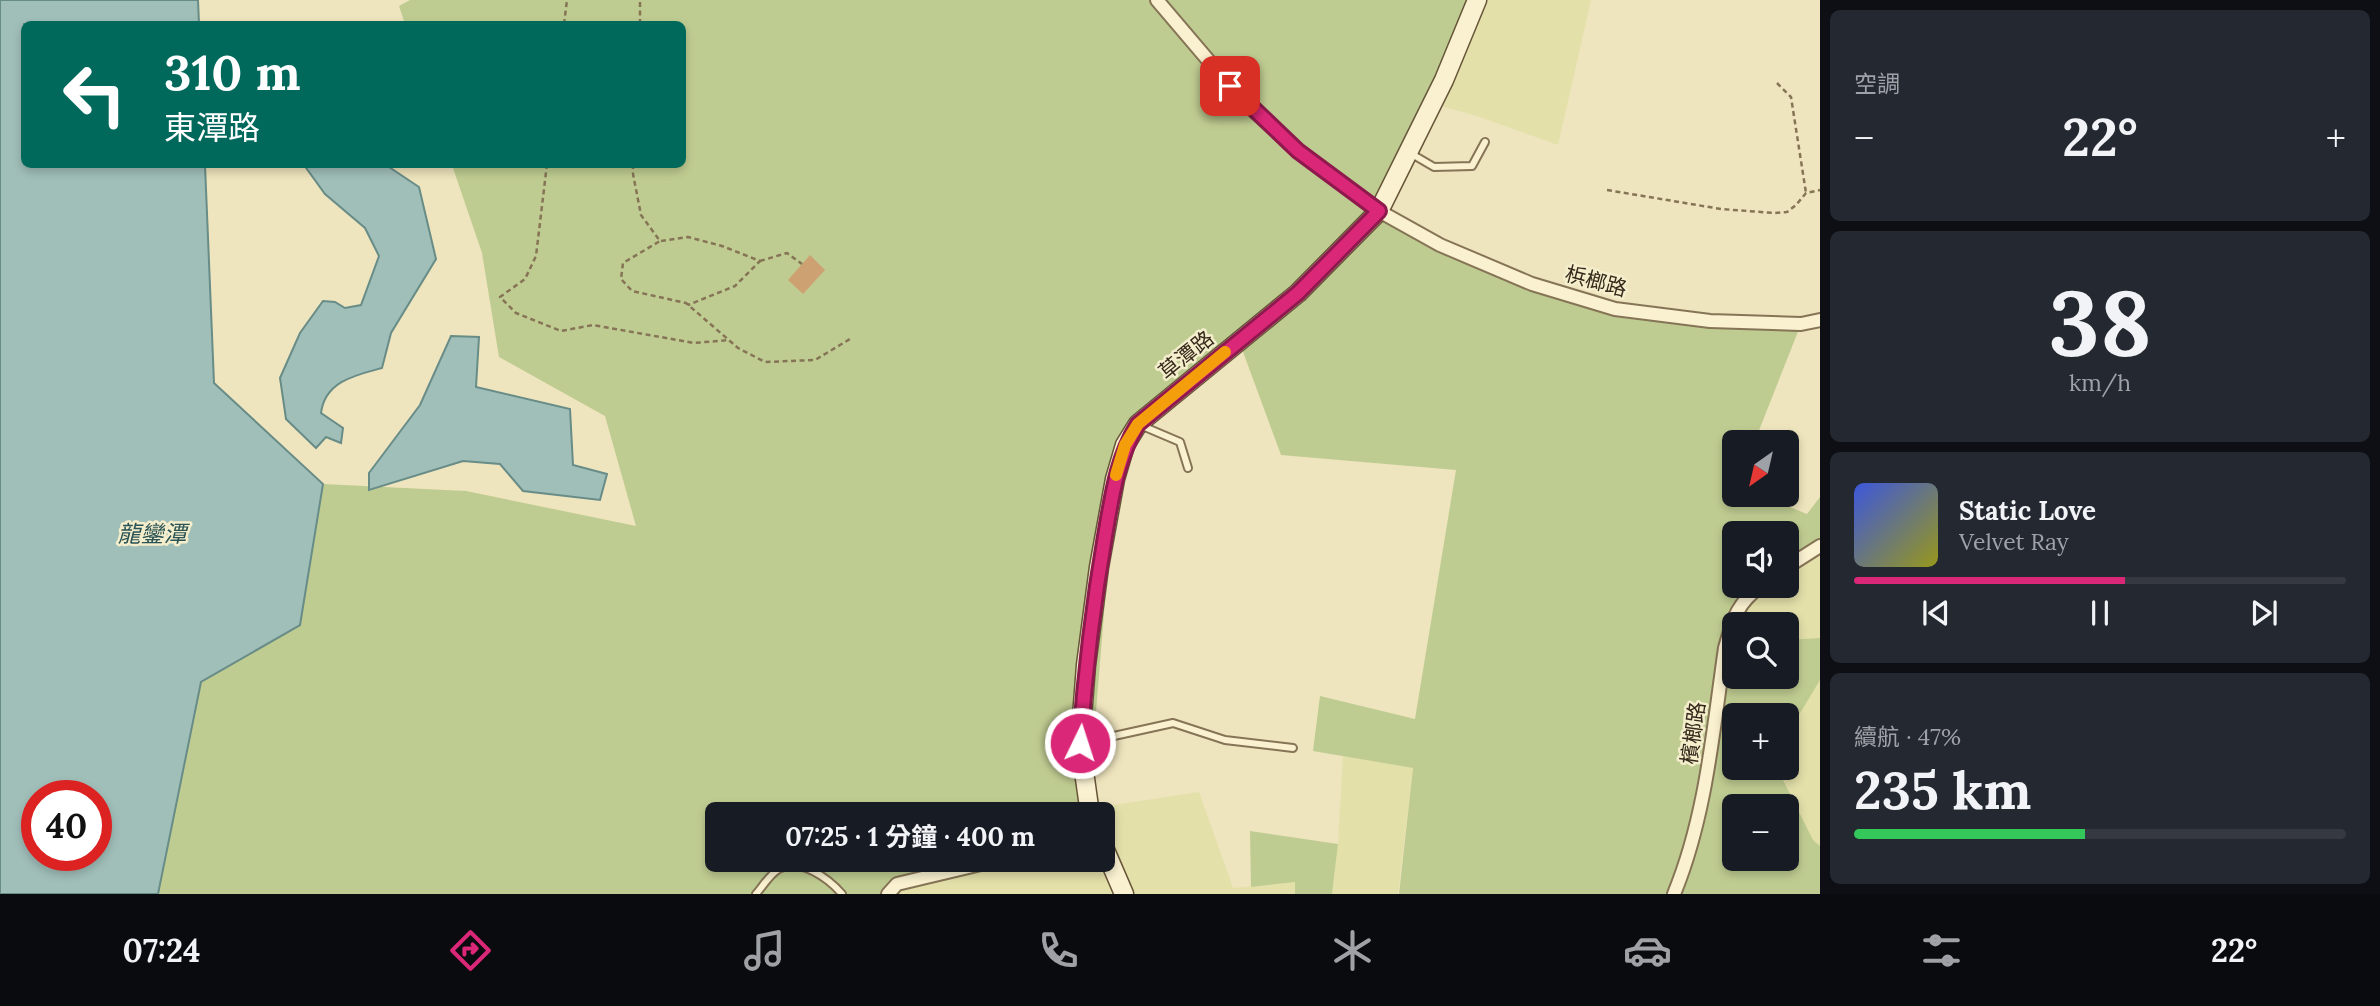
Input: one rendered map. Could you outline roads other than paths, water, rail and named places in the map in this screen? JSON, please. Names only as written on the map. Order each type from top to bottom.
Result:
[{"type":"street","name":"梹榔路","points":[[1157,0],[1242,100],[1298,151],[1379,211],[1440,245],[1531,284],[1615,309],[1710,321],[1801,324],[1820,320]]},
{"type":"street","name":"草潭路","points":[[1087,802],[1080,743],[1086,665],[1110,505],[1125,445],[1138,424],[1298,293],[1379,211],[1444,80],[1477,0]]},
{"type":"street","points":[[1799,559],[1820,545]]},
{"type":"street","name":"檳榔路","points":[[1674,894],[1687,862],[1703,798],[1724,648],[1744,598]]},
{"type":"street","points":[[888,894],[897,884],[947,872]]},
{"type":"street","points":[[1115,872],[1124,894]]},
{"type":"lane","points":[[1408,152],[1434,167],[1472,166],[1485,142]]},
{"type":"lane","points":[[1138,424],[1180,442],[1188,468]]},
{"type":"lane","points":[[1080,743],[1173,723],[1225,740],[1293,748]]},
{"type":"lane","points":[[756,894],[779,868],[792,866],[803,867],[831,881],[842,894]]},
{"type":"water","name":"龍鑾潭","points":[[0,0],[198,0],[199,21],[21,21],[21,168],[205,168],[214,383],[323,484],[300,625],[201,682],[158,894],[0,894]]},
{"type":"water","points":[[306,168],[390,168],[419,187],[436,259],[391,333],[382,368],[343,381],[329,393],[321,413],[343,428],[341,443],[326,437],[316,448],[286,419],[280,378],[300,333],[323,301],[335,302],[345,308],[361,305],[379,256],[365,228],[325,194]]},
{"type":"water","points":[[451,336],[479,337],[476,387],[570,409],[573,465],[607,474],[600,500],[523,491],[500,464],[463,461],[369,490],[369,473],[420,405]]}]
